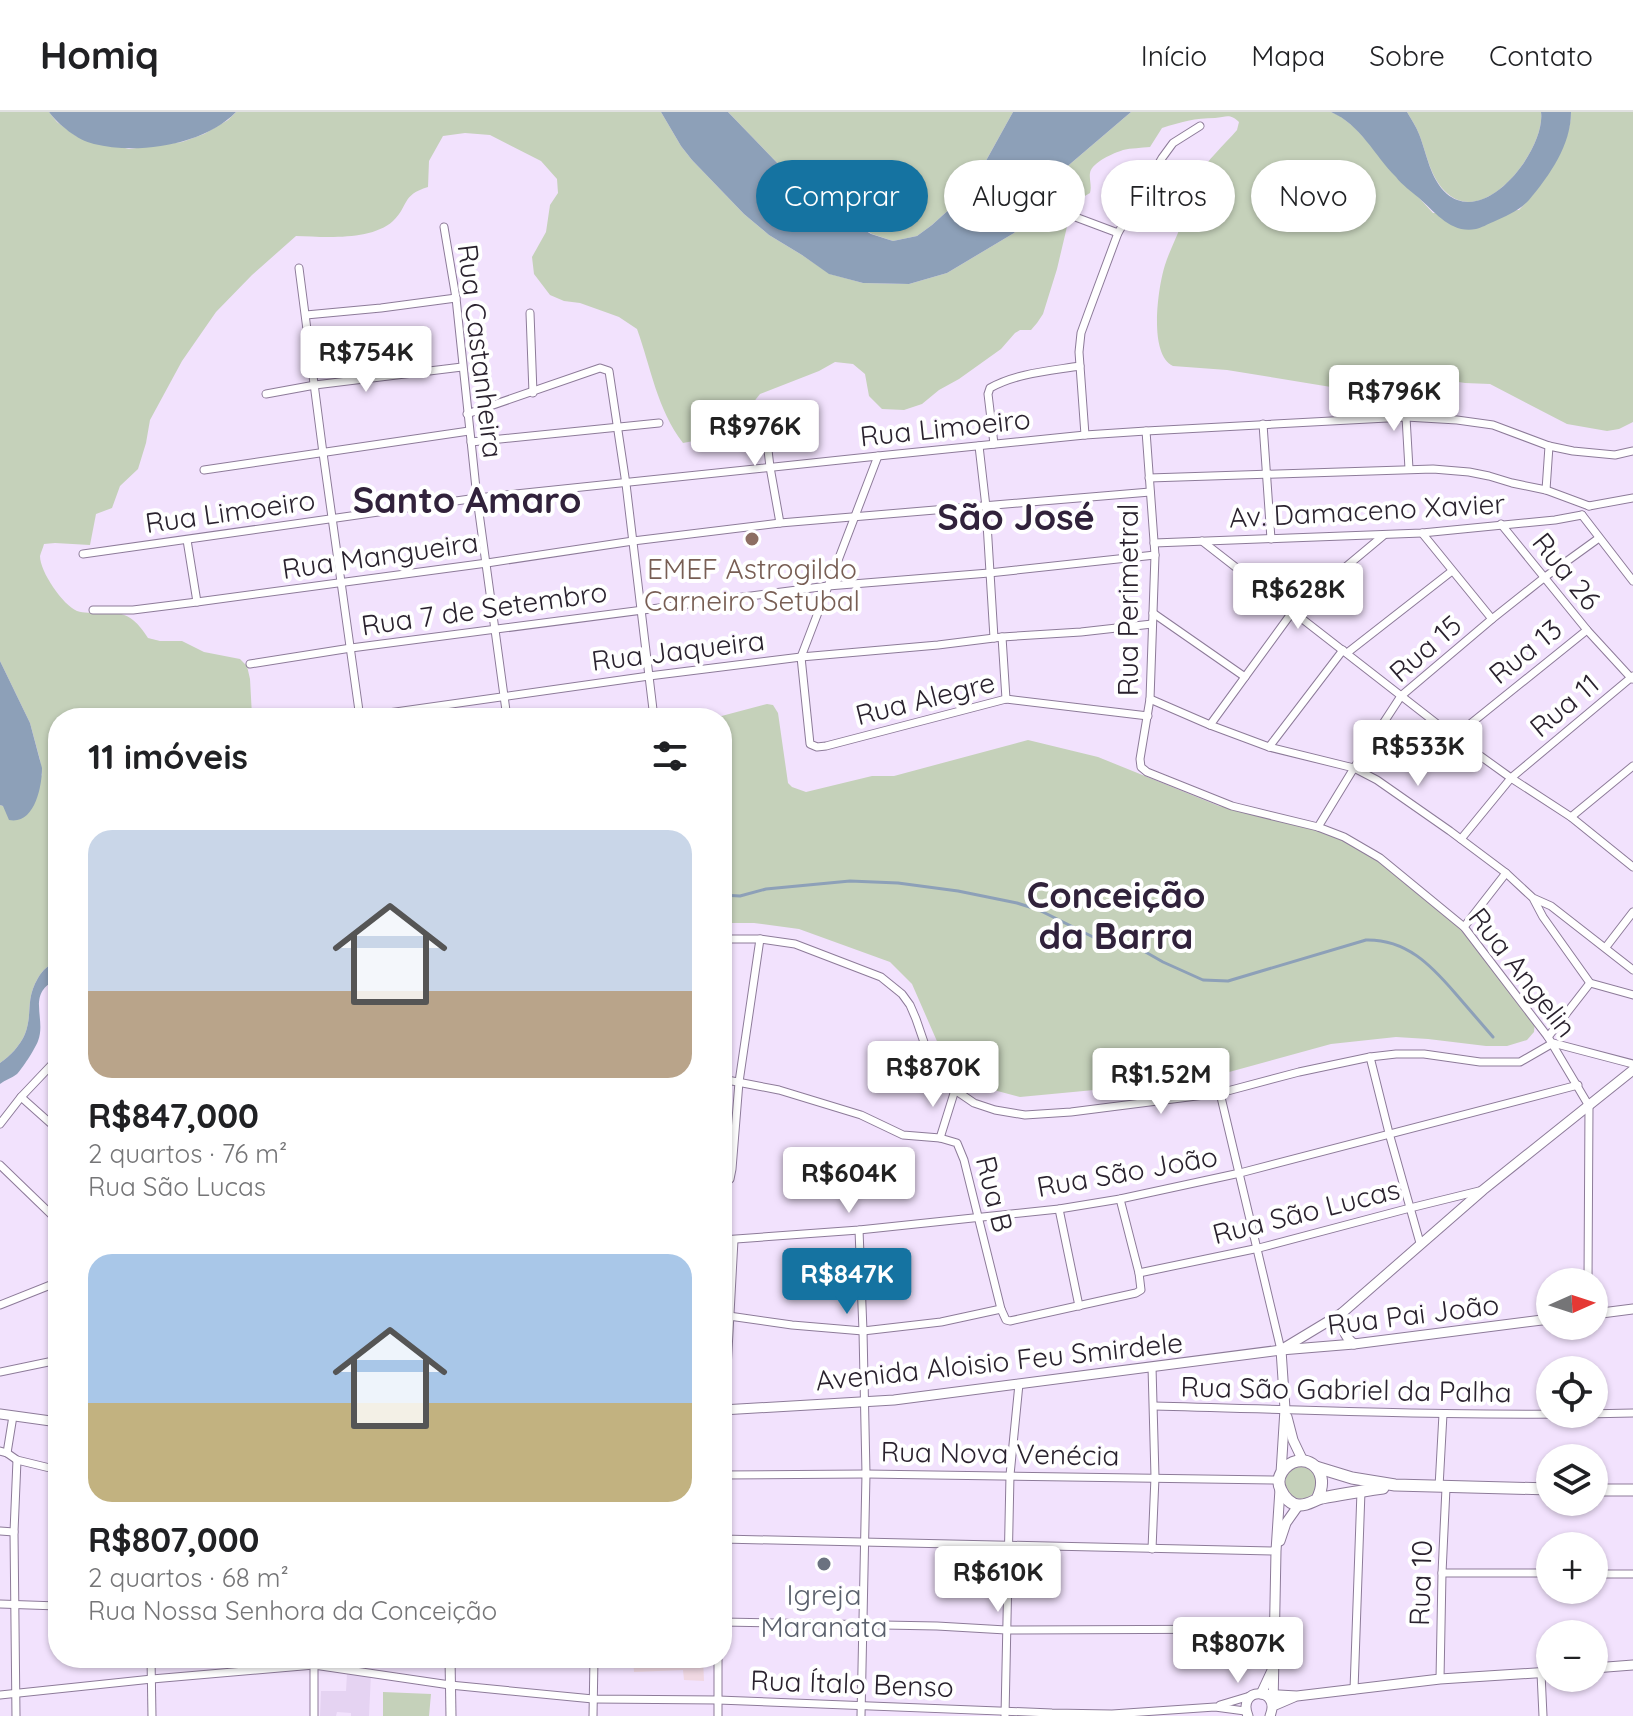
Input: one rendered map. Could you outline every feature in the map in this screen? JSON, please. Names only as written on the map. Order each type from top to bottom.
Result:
[{"type":"main road","points":[[1395,1485],[1317,1499],[1298,1506],[1287,1499],[1280,1480],[1292,1464],[1303,1461],[1352,1478],[1395,1485],[1536,1489]]},
{"type":"main road","points":[[1316,1467],[1323,1483],[1317,1499]]},
{"type":"main road","points":[[1608,1490],[1633,1490]]},
{"type":"street","points":[[1085,435],[1079,343],[1118,233],[1173,143],[1200,126]]},
{"type":"street","points":[[1085,221],[1118,233]]},
{"type":"street","name":"Rua Castanheira","points":[[444,227],[456,298],[477,498],[505,708]]},
{"type":"street","points":[[299,268],[357,708]]},
{"type":"street","points":[[306,315],[456,298]]},
{"type":"street","points":[[530,313],[533,393]]},
{"type":"street","points":[[994,444],[988,394],[990,388],[1005,380],[1032,373],[1080,366]]},
{"type":"street","points":[[266,394],[462,367]]},
{"type":"street","points":[[467,414],[600,368],[607,369],[611,374],[653,708]]},
{"type":"street","points":[[763,408],[780,523]]},
{"type":"street","points":[[1406,417],[1409,469]]},
{"type":"street","name":"Rua Limoeiro","points":[[83,554],[477,498],[1085,435],[1406,417],[1493,425],[1549,446],[1593,454],[1615,455],[1633,451]]},
{"type":"street","points":[[471,442],[659,423]]},
{"type":"street","points":[[1263,424],[1271,539]]},
{"type":"street","points":[[204,470],[469,431]]},
{"type":"street","name":"Rua Perimetral","points":[[1142,769],[1140,759],[1150,699],[1155,555],[1146,431]]},
{"type":"street","points":[[979,446],[989,573],[1006,699]]},
{"type":"street","points":[[1546,490],[1549,446]]},
{"type":"street","points":[[801,657],[878,456]]},
{"type":"street","points":[[1149,478],[1409,469],[1469,472],[1546,490],[1589,506],[1633,498]]},
{"type":"street","name":"Rua Mangueira","points":[[93,610],[133,610],[197,602],[780,523],[1150,492]]},
{"type":"street","points":[[1589,506],[1582,515],[1633,581]]},
{"type":"street","name":"Av. Damaceno Xavier","points":[[1154,543],[1422,533],[1582,515]]},
{"type":"street","name":"Rua 26","points":[[1501,524],[1587,630],[1632,678]]},
{"type":"street","points":[[1422,533],[1492,619]]},
{"type":"street","points":[[1210,725],[1293,611],[1384,535]]},
{"type":"street","name":"Rua 15","points":[[1318,827],[1401,696],[1492,619],[1599,538]]},
{"type":"street","points":[[187,540],[197,602]]},
{"type":"street","points":[[1202,541],[1454,737],[1571,817],[1633,867]]},
{"type":"street","name":"Rua 7 de Setembro","points":[[250,664],[828,586],[1155,555]]},
{"type":"street","points":[[1269,747],[1345,651],[1452,571]]},
{"type":"street","points":[[1153,613],[1245,677]]},
{"type":"street","name":"Rua Jaqueira","points":[[424,708],[801,657],[1152,624]]},
{"type":"street","name":"Rua 13","points":[[1454,737],[1587,630]]},
{"type":"street","name":"Rua Alegre","points":[[801,657],[810,744],[817,747],[1006,699],[1148,716]]},
{"type":"street","name":"Rua 11","points":[[1461,839],[1511,778],[1632,678]]},
{"type":"street","points":[[1150,699],[1269,747],[1354,768],[1396,792],[1461,839],[1533,898],[1551,906],[1633,970]]},
{"type":"street","points":[[1571,817],[1633,766]]},
{"type":"street","name":"Rua Angelin","points":[[1142,769],[1232,806],[1318,827],[1344,837],[1380,858],[1464,927],[1550,1040],[1589,1106]]},
{"type":"street","points":[[1464,927],[1506,873]]},
{"type":"street","points":[[1533,898],[1590,983],[1633,995]]},
{"type":"street","points":[[1606,947],[1633,912]]},
{"type":"street","points":[[732,939],[795,944],[881,977],[893,985],[910,1005],[927,1051],[955,1090],[974,1103],[1025,1115],[1220,1093],[1299,1072],[1396,1054],[1512,1063],[1524,1060],[1550,1040],[1590,983]]},
{"type":"street","points":[[732,1169],[739,1082],[760,939]]},
{"type":"street","points":[[1550,1040],[1633,1067]]},
{"type":"street","points":[[1370,1057],[1420,1243]]},
{"type":"street","points":[[1281,1350],[1342,1313],[1420,1243],[1633,1067]]},
{"type":"street","points":[[0,1124],[48,1069]]},
{"type":"street","name":"Rua B","points":[[732,1081],[779,1090],[861,1115],[903,1135],[940,1138],[957,1143],[1001,1309]]},
{"type":"street","name":"Rua São João","points":[[734,1240],[1059,1209],[1120,1199],[1240,1173],[1578,1085]]},
{"type":"street","points":[[940,1138],[955,1090]]},
{"type":"street","points":[[1220,1093],[1281,1350],[1285,1409],[1276,1551],[1272,1711]]},
{"type":"street","points":[[21,1097],[48,1121]]},
{"type":"street","points":[[1588,1268],[1589,1106]]},
{"type":"street","points":[[0,1165],[48,1211]]},
{"type":"street","name":"Rua São Lucas","points":[[1139,1273],[1259,1248],[1483,1190]]},
{"type":"street","points":[[732,1317],[863,1331],[941,1322],[1001,1309],[1004,1319],[1010,1321],[1136,1293],[1141,1290],[1139,1273],[1120,1199]]},
{"type":"street","points":[[1059,1209],[1079,1306]]},
{"type":"street","points":[[859,1230],[866,1474],[861,1716]]},
{"type":"street","points":[[732,1259],[734,1240]]},
{"type":"street","points":[[0,1305],[48,1286]]},
{"type":"street","points":[[1608,1312],[1633,1309]]},
{"type":"street","points":[[1342,1313],[1344,1332],[1354,1344]]},
{"type":"street","name":"Rua Pai João","points":[[1281,1350],[1536,1321]]},
{"type":"street","name":"Avenida Aloisio Feu Smirdele","points":[[732,1410],[865,1402],[1281,1350]]},
{"type":"street","points":[[0,1372],[48,1362]]},
{"type":"street","points":[[1152,1367],[1155,1477],[1152,1549]]},
{"type":"street","points":[[1005,1713],[1010,1475],[1019,1384]]},
{"type":"street","name":"Rua São Gabriel da Palha","points":[[1154,1406],[1533,1416],[1633,1413]]},
{"type":"street","points":[[1285,1409],[1293,1440],[1303,1461]]},
{"type":"street","points":[[0,1414],[48,1421]]},
{"type":"street","name":"Rua 10","points":[[1440,1679],[1443,1414]]},
{"type":"street","points":[[13,1416],[3,1452],[17,1460],[48,1468]]},
{"type":"street","points":[[16,1716],[14,1532],[17,1460]]},
{"type":"street","name":"Rua Nova Venécia","points":[[732,1475],[1010,1475],[1280,1480]]},
{"type":"street","points":[[1354,1690],[1361,1491]]},
{"type":"street","points":[[1276,1551],[1286,1523],[1298,1506]]},
{"type":"street","points":[[0,1531],[14,1532]]},
{"type":"street","points":[[732,1539],[1276,1551]]},
{"type":"street","points":[[1442,1573],[1536,1573]]},
{"type":"street","points":[[1608,1574],[1633,1574]]},
{"type":"street","points":[[0,1604],[48,1606]]},
{"type":"street","points":[[732,1622],[1006,1630],[1274,1629]]},
{"type":"street","points":[[1247,1713],[1246,1702],[1257,1694],[1275,1664]]},
{"type":"street","points":[[1608,1667],[1633,1665]]},
{"type":"street","points":[[151,1668],[152,1716]]},
{"type":"street","name":"Rua Ítalo Benso","points":[[0,1695],[257,1668]]},
{"type":"street","points":[[314,1668],[314,1716]]},
{"type":"street","name":"Rua Ítalo Benso","points":[[349,1668],[450,1685],[593,1699],[718,1700],[1005,1713],[1112,1714],[1215,1707],[1247,1713]]},
{"type":"street","points":[[450,1668],[451,1716]]},
{"type":"street","points":[[593,1716],[594,1668]]},
{"type":"street","points":[[718,1668],[718,1716]]},
{"type":"street","points":[[1215,1707],[1257,1694],[1297,1696],[1440,1679],[1536,1673]]},
{"type":"street","points":[[1543,1716],[1544,1692]]},
{"type":"street","points":[[1257,1694],[1269,1698],[1272,1711]]},
{"type":"street","points":[[1272,1711],[1297,1696]]},
{"type":"shaded area","points":[[634,1668],[703,1668],[704,1681],[684,1680],[683,1670],[634,1672]]},
{"type":"shaded area","points":[[347,1673],[371,1674],[369,1716],[337,1712],[336,1716],[320,1716],[321,1691],[346,1691]]},
{"type":"green space","points":[[0,112],[49,112],[76,136],[129,149],[182,142],[204,134],[236,112],[661,112],[692,160],[756,224],[756,232],[765,232],[830,274],[863,283],[909,284],[947,273],[1015,232],[1066,232],[1043,314],[1037,323],[1031,330],[1015,333],[1001,349],[922,404],[904,410],[882,409],[869,396],[865,374],[853,364],[835,362],[760,394],[752,404],[750,421],[740,432],[683,443],[661,402],[637,329],[619,317],[550,295],[534,274],[532,257],[546,232],[550,205],[558,193],[557,179],[541,161],[490,135],[465,133],[443,136],[429,161],[428,187],[409,197],[393,221],[360,235],[296,236],[252,275],[216,312],[182,361],[150,420],[138,469],[120,486],[112,508],[96,514],[90,545],[44,544],[41,563],[48,579],[71,608],[86,613],[124,615],[134,621],[148,638],[182,641],[204,652],[240,659],[247,666],[252,708],[48,708],[48,967],[38,978],[32,993],[25,1034],[0,1063],[0,805],[3,806],[42,775],[30,723],[0,661]]},
{"type":"green space","points":[[728,112],[1013,112],[986,160],[944,160],[944,214],[928,228],[928,160],[774,160]]},
{"type":"green space","points":[[1131,112],[1331,112],[1354,127],[1433,213],[1519,210],[1554,165],[1566,138],[1571,112],[1633,112],[1633,422],[1607,431],[1567,424],[1490,384],[1433,378],[1337,388],[1227,370],[1173,366],[1165,359],[1158,335],[1162,275],[1178,232],[1235,232],[1235,160],[1210,160],[1237,130],[1239,122],[1228,116],[1162,128],[1150,147],[1123,150],[1095,165],[1090,173],[1090,193],[1085,196],[1085,160],[1075,160]]},
{"type":"green space","points":[[1407,112],[1541,112],[1534,145],[1511,179],[1480,200],[1463,201],[1448,194],[1437,181],[1418,131]]},
{"type":"green space","points":[[869,232],[922,232],[893,241]]},
{"type":"green space","points":[[773,705],[778,713],[788,783],[806,792],[872,776],[894,776],[1028,740],[1098,757],[1219,806],[1335,836],[1366,850],[1457,925],[1535,1022],[1534,1032],[1527,1040],[1507,1046],[1396,1037],[1331,1044],[1200,1080],[1020,1097],[971,1084],[943,1055],[912,984],[890,962],[799,929],[732,923],[732,713]]},
{"type":"green space","points":[[1301,1467],[1312,1472],[1317,1483],[1312,1494],[1301,1499],[1290,1494],[1285,1483],[1290,1472]]},
{"type":"green space","points":[[383,1692],[431,1694],[429,1716],[383,1716]]},
{"type":"water","points":[[49,112],[236,112],[223,123],[189,140],[130,148],[111,147],[81,139]]},
{"type":"water","points":[[661,112],[728,112],[774,160],[756,160],[756,224],[692,160]]},
{"type":"water","points":[[1013,112],[1131,112],[1075,160],[986,160]]},
{"type":"water","points":[[1331,112],[1407,112],[1441,188],[1463,201],[1479,200],[1496,192],[1511,179],[1534,145],[1541,112],[1571,112],[1563,148],[1552,170],[1529,200],[1507,215],[1480,228],[1467,230],[1451,225],[1437,215],[1401,183],[1359,132]]},
{"type":"water","points":[[944,214],[944,232],[1015,232],[947,273],[909,284],[863,283],[829,274],[765,232],[868,232],[893,241],[928,232],[928,228]]},
{"type":"water","points":[[0,661],[30,723],[42,768],[35,803],[25,817],[18,820],[9,820],[0,805]]},
{"type":"water","points":[[48,967],[48,985],[40,999],[40,1032],[36,1045],[17,1074],[0,1084],[0,1063],[25,1034],[34,986]]},
{"type":"waterway","points":[[732,896],[850,881],[898,883],[958,891],[1039,910],[1099,940],[1142,950],[1203,980],[1228,981],[1366,940],[1380,941],[1405,949],[1427,964],[1493,1037]]},
{"type":"place","name":"EMEF Astrogildo Carneiro Setubal","points":[[752,539]]},
{"type":"place","name":"Igreja Maranata","points":[[824,1564]]},
{"type":"district","name":"Santo Amaro","points":[[467,499]]},
{"type":"district","name":"São José","points":[[1016,516]]},
{"type":"district","name":"Conceição da Barra","points":[[1116,914]]}]
